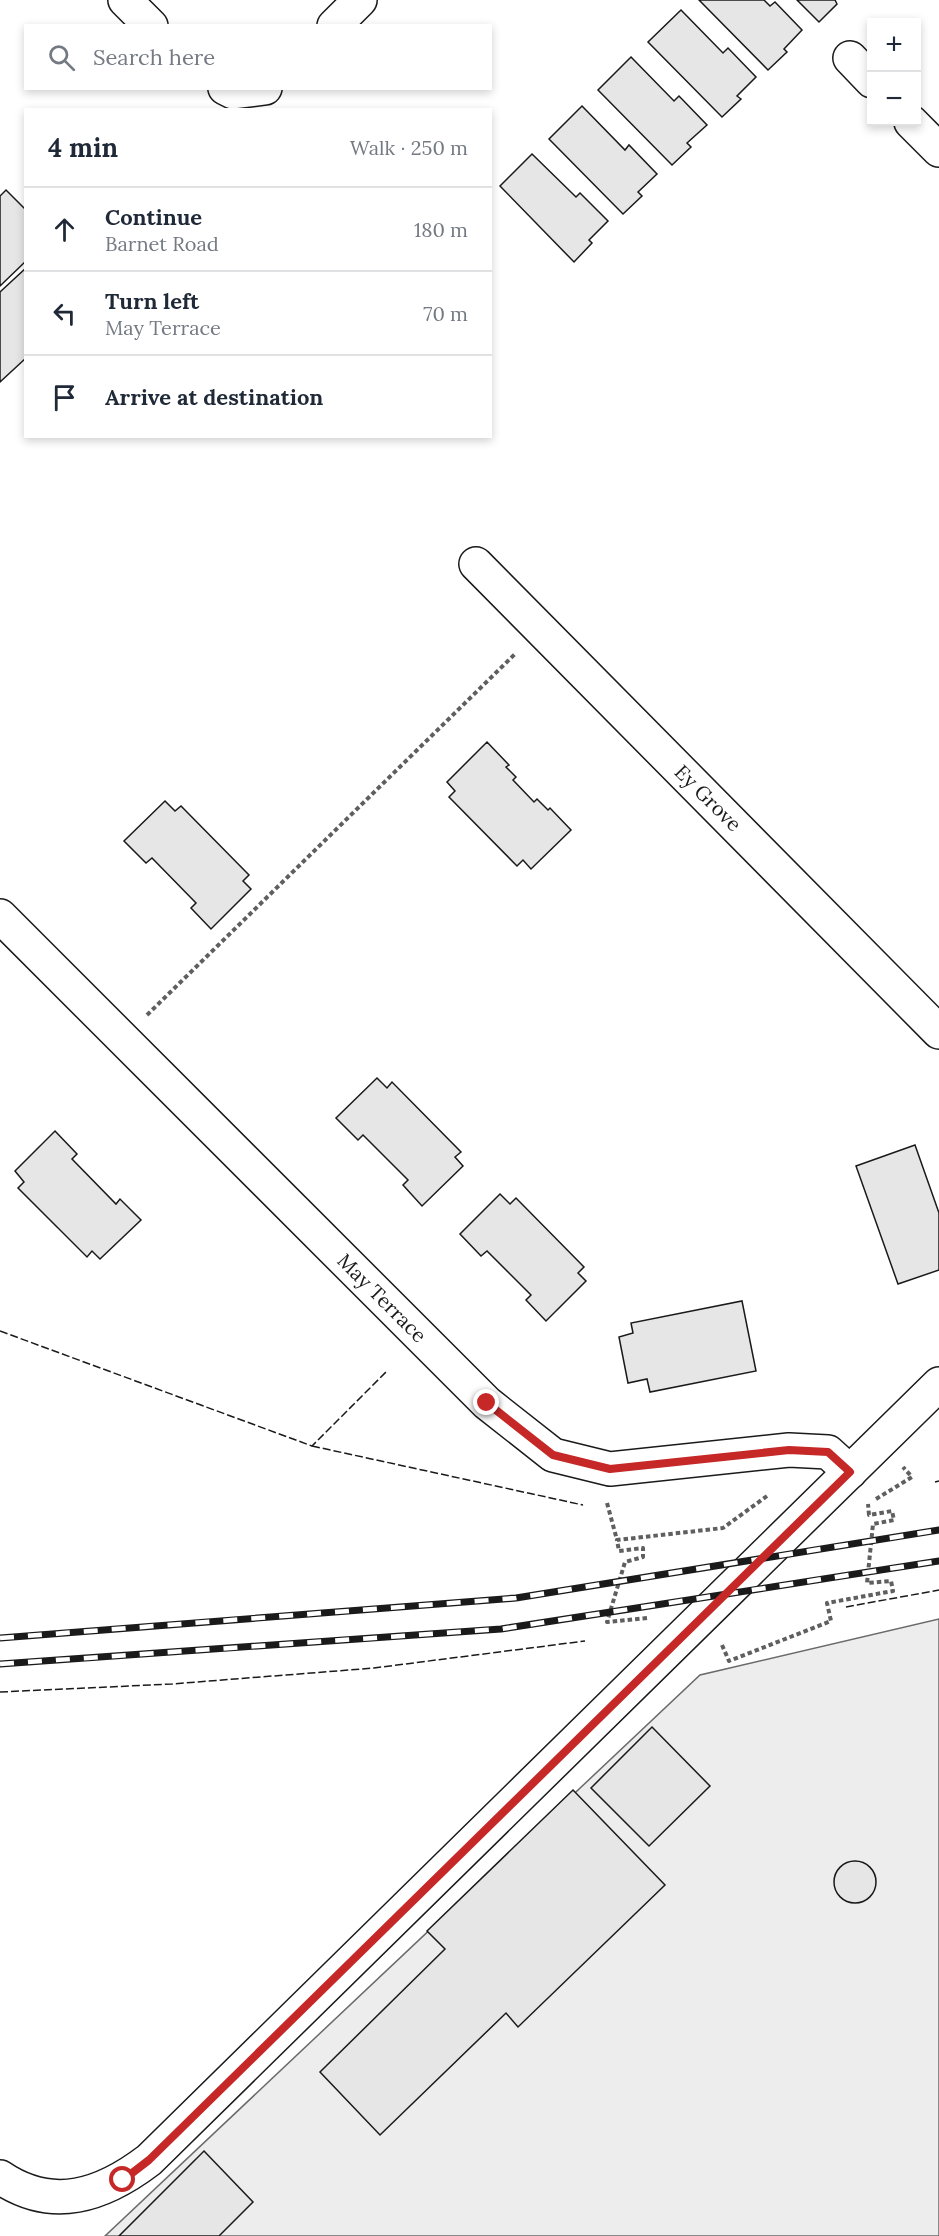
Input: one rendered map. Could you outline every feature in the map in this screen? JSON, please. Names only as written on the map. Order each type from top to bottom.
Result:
[{"type":"street","points":[[125,0],[149,24]]},
{"type":"street","points":[[336,24],[360,0]]},
{"type":"street","points":[[915,126],[939,150]]},
{"type":"street","name":"Ey Grove","points":[[476,564],[939,1032]]},
{"type":"street","name":"May Terrace","points":[[0,916],[487,1403],[553,1455],[610,1469],[789,1450],[828,1452],[850,1472]]},
{"type":"street","points":[[0,2177],[36,2195],[73,2196],[108,2187],[123,2180],[149,2160],[939,1384]]},
{"type":"path","points":[[122,1039],[540,629]]},
{"type":"path","points":[[708,1611],[729,1661],[831,1621],[827,1603],[893,1591],[891,1581],[867,1583],[873,1524],[894,1520],[892,1511],[869,1515],[868,1503],[912,1477],[879,1443]]},
{"type":"path","points":[[617,1540],[723,1528],[767,1496]]},
{"type":"path","points":[[607,1500],[606,1509],[619,1551],[643,1548],[643,1557],[625,1562],[607,1623],[654,1617]]},
{"type":"shaded area","points":[[939,1619],[939,2236],[105,2236],[700,1675]]},
{"type":"building","points":[[699,0],[764,0],[770,6],[775,2],[802,30],[784,49],[787,52],[768,70]]},
{"type":"building","points":[[797,0],[835,0],[837,4],[819,22]]},
{"type":"building","points":[[681,10],[723,53],[728,48],[756,77],[737,96],[741,99],[722,117],[648,42]]},
{"type":"building","points":[[631,57],[674,101],[679,96],[707,125],[687,143],[691,147],[672,165],[598,90]]},
{"type":"building","points":[[582,106],[625,150],[629,145],[657,174],[638,192],[642,196],[623,214],[549,139]]},
{"type":"building","points":[[532,154],[576,197],[580,193],[608,221],[589,240],[592,243],[574,262],[500,186]]},
{"type":"building","points":[[6,190],[24,208],[24,263],[0,286],[0,196]]},
{"type":"building","points":[[24,270],[24,360],[0,382],[0,292]]},
{"type":"building","points":[[487,742],[509,765],[506,767],[516,777],[513,780],[534,802],[537,799],[548,810],[550,808],[571,830],[531,869],[523,860],[517,866],[449,797],[455,791],[447,782]]},
{"type":"building","points":[[165,801],[175,811],[181,806],[249,875],[243,881],[251,889],[211,929],[191,908],[196,903],[152,858],[146,863],[124,841]]},
{"type":"building","points":[[377,1078],[387,1088],[392,1082],[461,1152],[455,1157],[463,1166],[422,1206],[403,1185],[408,1180],[363,1135],[358,1140],[336,1118]]},
{"type":"building","points":[[55,1131],[77,1154],[72,1159],[116,1204],[120,1199],[141,1220],[100,1259],[92,1251],[87,1257],[18,1188],[24,1182],[15,1171]]},
{"type":"building","points":[[915,1145],[939,1213],[939,1270],[898,1284],[856,1166]]},
{"type":"building","points":[[500,1194],[510,1204],[516,1198],[584,1267],[578,1273],[586,1281],[546,1321],[526,1300],[531,1295],[487,1251],[481,1256],[460,1234]]},
{"type":"building","points":[[742,1301],[756,1371],[650,1392],[647,1379],[628,1383],[619,1337],[633,1333],[631,1323]]},
{"type":"building","points":[[652,1727],[710,1786],[649,1846],[591,1788]]},
{"type":"building","points":[[573,1790],[665,1885],[518,2027],[506,2013],[380,2135],[320,2072],[445,1949],[427,1931]]},
{"type":"building","points":[[855,1861],[863,1862],[870,1867],[875,1874],[875,1890],[870,1897],[863,1902],[855,1903],[847,1902],[840,1897],[835,1890],[834,1882],[835,1874],[840,1867],[847,1862]]},
{"type":"building","points":[[204,2151],[253,2202],[219,2236],[119,2236]]},
{"type":"railway","points":[[0,1638],[516,1598],[939,1530]]},
{"type":"railway","points":[[0,1664],[501,1629],[939,1561]]},
{"type":"fence","points":[[0,1331],[312,1446],[387,1371]]},
{"type":"fence","points":[[312,1446],[583,1505]]},
{"type":"fence","points":[[935,1482],[939,1481]]},
{"type":"fence","points":[[846,1607],[939,1590]]},
{"type":"fence","points":[[0,1692],[172,1684],[374,1668],[585,1641]]},
{"type":"route","points":[[123,2180],[149,2160],[850,1472],[828,1452],[789,1450],[610,1469],[553,1455],[487,1403]]}]
